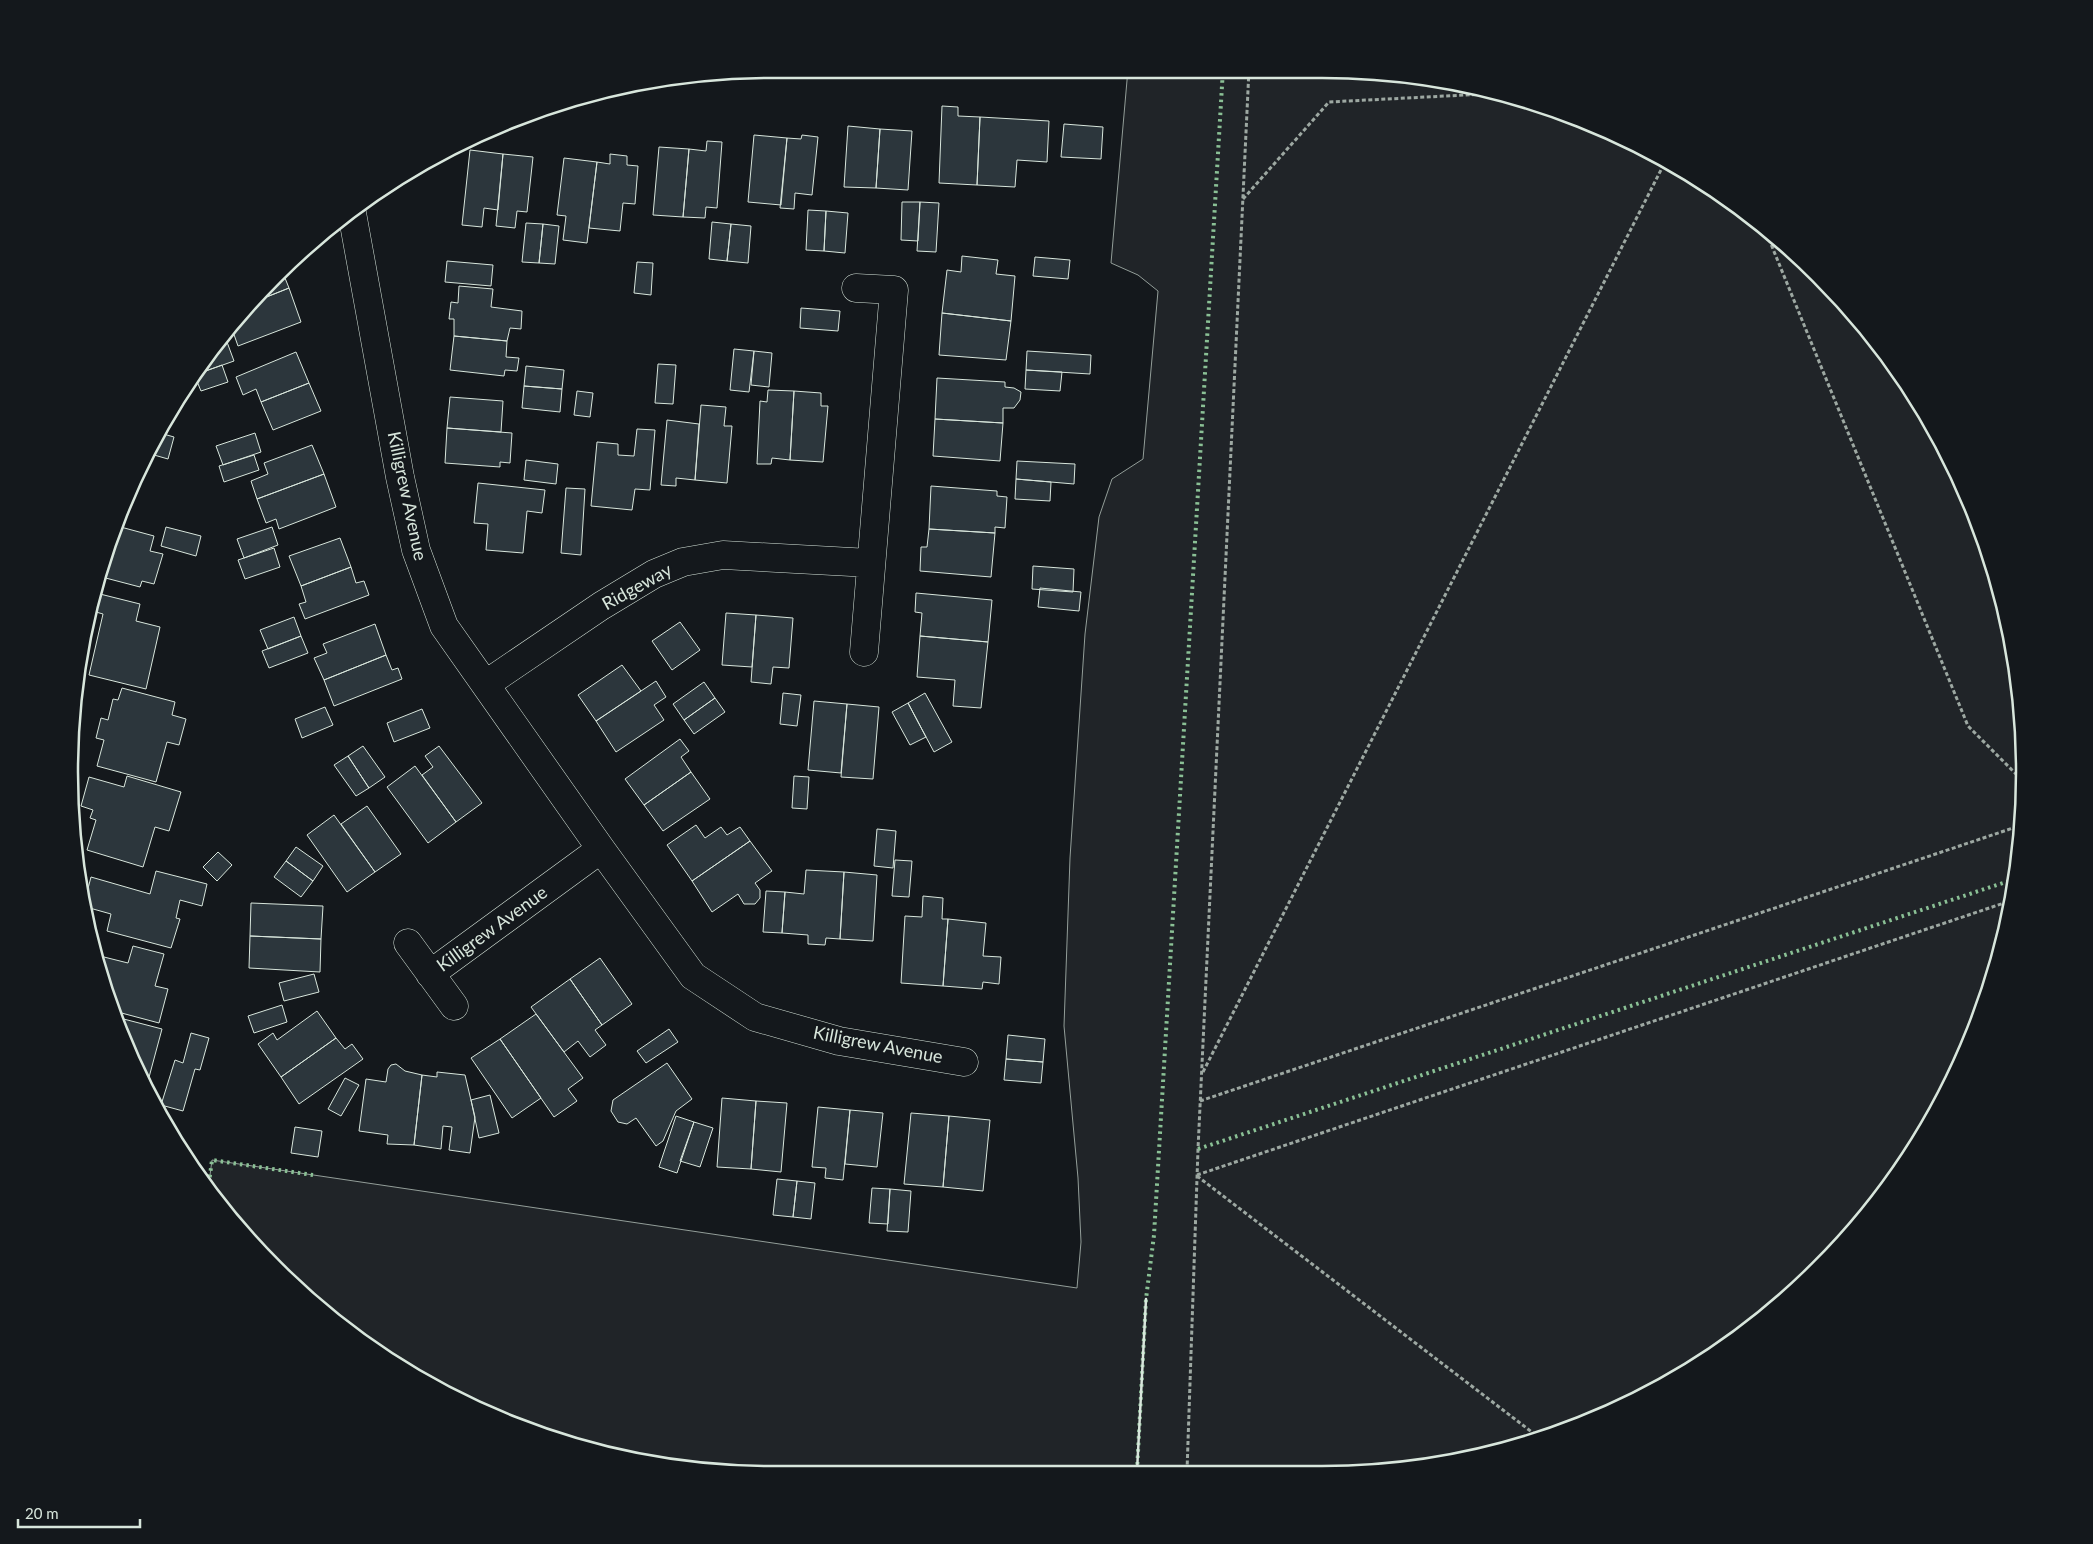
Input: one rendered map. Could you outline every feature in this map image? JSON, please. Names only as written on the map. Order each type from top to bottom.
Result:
[{"type":"street","name":"Killigrew Avenue","points":[[353,218],[400,477],[416,550],[444,626],[601,849],[693,976],[755,1017],[839,1041],[964,1062]]},
{"type":"street","points":[[856,288],[894,290],[864,652]]},
{"type":"street","name":"Ridgeway","points":[[486,684],[601,606],[654,574],[683,562],[723,555],[870,563]]},
{"type":"street","name":"Killigrew Avenue","points":[[430,974],[601,849]]},
{"type":"street","name":"Killigrew Avenue","points":[[408,943],[454,1006]]},
{"type":"path","points":[[1187,1466],[1200,1101],[1249,78]]},
{"type":"path","points":[[1243,200],[1329,102],[1472,95]]},
{"type":"path","points":[[1202,1075],[1662,168]]},
{"type":"path","points":[[1771,243],[1968,726],[2016,774]]},
{"type":"path","points":[[1200,1101],[2013,828]]},
{"type":"path","points":[[1197,1175],[2003,903]]},
{"type":"path","points":[[1197,1175],[1534,1433]]},
{"type":"shaded area","points":[[1127,78],[1366,79],[1412,83],[1501,101],[1587,130],[1628,149],[1707,195],[1744,221],[1812,281],[1843,314],[1872,349],[1898,386],[1944,465],[1963,506],[1992,592],[2010,681],[2014,727],[2016,772],[2010,863],[1992,952],[1963,1038],[1944,1079],[1898,1158],[1872,1195],[1812,1263],[1744,1323],[1707,1349],[1628,1395],[1587,1414],[1501,1443],[1412,1461],[1321,1466],[772,1466],[681,1461],[592,1443],[506,1414],[465,1395],[386,1349],[349,1323],[314,1294],[250,1230],[210,1179],[212,1160],[1077,1288],[1081,1242],[1078,1178],[1064,1026],[1070,858],[1085,634],[1099,517],[1112,479],[1143,459],[1158,291],[1138,275],[1111,263]]},
{"type":"building","points":[[942,106],[958,107],[958,116],[980,117],[977,185],[939,183]]},
{"type":"building","points":[[980,117],[1049,121],[1047,162],[1017,160],[1015,187],[977,185]]},
{"type":"building","points":[[1064,124],[1103,127],[1101,159],[1061,157]]},
{"type":"building","points":[[848,126],[880,129],[876,188],[844,187]]},
{"type":"building","points":[[880,129],[912,131],[908,190],[876,188]]},
{"type":"building","points":[[754,135],[787,138],[781,205],[748,202]]},
{"type":"building","points":[[802,135],[818,137],[812,195],[795,193],[794,209],[780,208],[787,138],[801,139]]},
{"type":"building","points":[[707,141],[722,142],[717,208],[706,207],[705,218],[683,217],[689,149],[706,151]]},
{"type":"building","points":[[659,147],[689,149],[683,217],[653,215]]},
{"type":"building","points":[[470,150],[503,154],[498,210],[484,208],[482,227],[462,225]]},
{"type":"building","points":[[503,154],[533,157],[527,212],[517,211],[515,228],[496,226]]},
{"type":"building","points":[[610,154],[627,156],[627,165],[638,166],[635,204],[623,203],[620,231],[589,228],[597,162],[610,164]]},
{"type":"building","points":[[564,158],[597,162],[587,243],[563,240],[566,216],[557,215]]},
{"type":"building","points":[[902,202],[920,202],[918,241],[901,240]]},
{"type":"building","points":[[920,202],[939,203],[936,252],[917,251]]},
{"type":"building","points":[[808,210],[826,211],[824,251],[806,250]]},
{"type":"building","points":[[826,211],[848,213],[845,253],[824,251]]},
{"type":"building","points":[[712,222],[731,224],[727,261],[709,259]]},
{"type":"building","points":[[526,223],[543,224],[539,263],[522,262]]},
{"type":"building","points":[[543,224],[559,226],[555,264],[539,263]]},
{"type":"building","points":[[731,224],[751,226],[748,263],[727,261]]},
{"type":"building","points":[[962,256],[998,260],[996,274],[1015,276],[1011,321],[942,313],[947,270],[961,272]]},
{"type":"building","points":[[1035,257],[1070,260],[1068,279],[1033,276]]},
{"type":"building","points":[[447,261],[493,265],[491,286],[445,282]]},
{"type":"building","points":[[637,262],[653,263],[651,295],[634,293]]},
{"type":"building","points":[[285,277],[289,288],[266,297]]},
{"type":"building","points":[[459,286],[493,289],[491,307],[522,311],[521,329],[510,328],[507,341],[454,336],[454,319],[449,319],[451,302],[458,303]]},
{"type":"building","points":[[289,288],[301,322],[238,346],[234,334],[266,297]]},
{"type":"building","points":[[801,308],[840,311],[838,331],[800,328]]},
{"type":"building","points":[[942,313],[1011,321],[1006,360],[939,355]]},
{"type":"building","points":[[454,336],[507,341],[506,357],[519,358],[517,371],[505,370],[504,376],[450,370]]},
{"type":"building","points":[[227,342],[234,361],[205,371],[221,349]]},
{"type":"building","points":[[734,349],[754,351],[749,392],[730,390]]},
{"type":"building","points":[[754,351],[772,353],[769,387],[751,385]]},
{"type":"building","points":[[1027,351],[1091,355],[1090,374],[1026,370]]},
{"type":"building","points":[[296,352],[309,383],[261,402],[256,389],[243,395],[236,377]]},
{"type":"building","points":[[658,364],[676,365],[673,404],[655,403]]},
{"type":"building","points":[[222,365],[228,382],[201,391],[197,383],[206,371]]},
{"type":"building","points":[[526,366],[564,370],[562,389],[524,386]]},
{"type":"building","points":[[1026,370],[1062,372],[1060,391],[1025,389]]},
{"type":"building","points":[[937,378],[1005,382],[1005,387],[1014,388],[1021,392],[1020,400],[1014,408],[1003,408],[1003,423],[935,419]]},
{"type":"building","points":[[309,383],[321,411],[273,430],[261,402]]},
{"type":"building","points":[[524,386],[562,389],[560,412],[522,408]]},
{"type":"building","points":[[768,390],[794,391],[790,460],[772,458],[771,464],[757,464],[760,401],[767,402]]},
{"type":"building","points":[[577,391],[593,393],[590,417],[574,415]]},
{"type":"building","points":[[794,391],[821,393],[821,406],[828,406],[823,462],[790,460]]},
{"type":"building","points":[[450,397],[503,401],[501,432],[447,428]]},
{"type":"building","points":[[701,405],[726,407],[724,426],[732,426],[727,483],[695,480]]},
{"type":"building","points":[[935,419],[1003,423],[1000,461],[933,456]]},
{"type":"building","points":[[667,420],[699,424],[695,480],[676,478],[676,486],[661,485]]},
{"type":"building","points":[[447,428],[512,433],[510,463],[500,462],[500,467],[445,463]]},
{"type":"building","points":[[637,429],[655,430],[650,490],[635,489],[632,510],[591,506],[597,442],[618,444],[618,455],[634,456]]},
{"type":"building","points":[[255,433],[261,452],[223,465],[216,446]]},
{"type":"building","points":[[166,435],[174,437],[168,459],[154,455]]},
{"type":"building","points":[[312,445],[324,474],[257,499],[251,481],[268,474],[264,463]]},
{"type":"building","points":[[254,455],[259,470],[224,482],[219,466]]},
{"type":"building","points":[[526,460],[558,464],[556,484],[524,480]]},
{"type":"building","points":[[1017,461],[1075,464],[1074,484],[1016,479]]},
{"type":"building","points":[[324,474],[336,507],[279,529],[276,519],[266,523],[257,499]]},
{"type":"building","points":[[1016,479],[1051,482],[1050,501],[1015,499]]},
{"type":"building","points":[[478,483],[545,490],[542,513],[527,511],[523,553],[486,550],[488,524],[474,523]]},
{"type":"building","points":[[931,486],[997,491],[997,496],[1007,497],[1005,528],[995,527],[995,533],[929,529]]},
{"type":"building","points":[[566,488],[585,489],[581,555],[561,553]]},
{"type":"building","points":[[122,527],[154,536],[150,551],[163,554],[154,584],[142,581],[140,587],[105,578]]},
{"type":"building","points":[[166,527],[201,536],[196,556],[161,546]]},
{"type":"building","points":[[272,527],[278,545],[244,558],[237,539]]},
{"type":"building","points":[[929,529],[995,533],[991,577],[920,571],[921,547],[927,547]]},
{"type":"building","points":[[340,538],[351,567],[301,586],[289,556]]},
{"type":"building","points":[[274,548],[280,567],[245,579],[238,560]]},
{"type":"building","points":[[1033,566],[1074,569],[1073,592],[1032,589]]},
{"type":"building","points":[[351,567],[356,583],[364,581],[369,595],[305,619],[299,604],[306,602],[301,586]]},
{"type":"building","points":[[1040,588],[1081,592],[1079,611],[1038,607]]},
{"type":"building","points":[[916,593],[992,600],[988,642],[920,636],[922,613],[915,612]]},
{"type":"building","points":[[101,594],[140,604],[136,621],[160,627],[146,689],[89,675],[103,614],[97,612]]},
{"type":"building","points":[[726,613],[756,615],[752,667],[722,665]]},
{"type":"building","points":[[756,615],[793,618],[789,668],[773,667],[771,684],[751,682]]},
{"type":"building","points":[[294,617],[301,636],[268,649],[260,630]]},
{"type":"building","points":[[680,622],[700,650],[672,670],[652,641]]},
{"type":"building","points":[[375,624],[386,655],[324,680],[314,658],[327,653],[323,644]]},
{"type":"building","points":[[301,636],[308,653],[269,668],[262,651]]},
{"type":"building","points":[[920,636],[988,642],[981,708],[953,706],[955,680],[917,677]]},
{"type":"building","points":[[386,655],[392,670],[398,668],[402,679],[334,706],[324,680]]},
{"type":"building","points":[[622,665],[641,691],[596,721],[578,695]]},
{"type":"building","points":[[656,681],[666,697],[654,705],[664,720],[616,752],[596,721]]},
{"type":"building","points":[[704,682],[715,698],[684,720],[673,704]]},
{"type":"building","points":[[122,688],[175,702],[172,715],[186,719],[179,745],[167,742],[156,782],[97,766],[104,740],[96,738],[101,718],[108,720],[113,699],[118,700]]},
{"type":"building","points":[[783,693],[801,695],[797,726],[780,724]]},
{"type":"building","points":[[925,693],[952,742],[934,752],[908,703]]},
{"type":"building","points":[[715,698],[725,712],[694,734],[684,720]]},
{"type":"building","points":[[814,701],[847,704],[841,773],[808,770]]},
{"type":"building","points":[[908,703],[926,737],[910,745],[892,712]]},
{"type":"building","points":[[847,704],[879,707],[873,779],[841,777]]},
{"type":"building","points":[[325,707],[333,725],[302,738],[295,719]]},
{"type":"building","points":[[422,709],[430,728],[394,742],[387,723]]},
{"type":"building","points":[[680,739],[689,751],[681,757],[691,772],[644,805],[625,779]]},
{"type":"building","points":[[363,746],[385,777],[369,788],[348,756]]},
{"type":"building","points":[[439,746],[482,803],[456,822],[422,775],[433,767],[425,756]]},
{"type":"building","points":[[348,756],[369,788],[356,796],[334,765]]},
{"type":"building","points":[[415,766],[456,822],[428,843],[387,787]]},
{"type":"building","points":[[691,772],[710,799],[663,831],[644,805]]},
{"type":"building","points":[[127,776],[181,792],[169,831],[155,827],[143,867],[87,850],[96,820],[90,818],[93,810],[81,806],[89,777],[124,787]]},
{"type":"building","points":[[794,776],[809,777],[807,809],[792,808]]},
{"type":"building","points":[[367,806],[401,854],[375,872],[341,824]]},
{"type":"building","points":[[334,815],[375,872],[347,892],[307,835]]},
{"type":"building","points":[[696,825],[705,838],[721,827],[727,835],[740,827],[750,841],[692,881],[667,845]]},
{"type":"building","points":[[877,829],[896,831],[893,868],[874,866]]},
{"type":"building","points":[[750,841],[772,871],[755,883],[760,890],[760,898],[755,904],[744,904],[738,894],[712,912],[692,881]]},
{"type":"building","points":[[296,847],[323,866],[313,881],[286,861]]},
{"type":"building","points":[[218,852],[232,865],[217,881],[203,867]]},
{"type":"building","points":[[895,860],[912,861],[909,897],[892,896]]},
{"type":"building","points":[[286,861],[313,881],[301,897],[274,877]]},
{"type":"building","points":[[806,870],[844,872],[840,939],[826,938],[825,945],[808,944],[808,935],[782,933],[785,892],[804,894]]},
{"type":"building","points":[[156,871],[207,884],[202,906],[180,900],[176,918],[180,919],[171,948],[107,931],[111,914],[91,908],[88,889],[91,877],[150,894]]},
{"type":"building","points":[[844,872],[877,875],[873,941],[840,939]]},
{"type":"building","points":[[766,891],[785,892],[782,933],[763,932]]},
{"type":"building","points":[[923,896],[943,898],[942,919],[948,919],[943,986],[901,983],[905,916],[922,917]]},
{"type":"building","points":[[251,903],[323,906],[321,939],[250,936]]},
{"type":"building","points":[[948,919],[986,923],[983,956],[1001,957],[999,984],[983,982],[982,989],[943,986]]},
{"type":"building","points":[[250,936],[321,939],[320,972],[249,968]]},
{"type":"building","points":[[133,946],[164,954],[155,986],[168,989],[159,1023],[121,1013],[102,957],[128,963]]},
{"type":"building","points":[[600,958],[632,1004],[602,1025],[570,979]]},
{"type":"building","points":[[314,974],[319,992],[284,1001],[279,983]]},
{"type":"building","points":[[570,979],[602,1025],[595,1030],[606,1045],[590,1057],[578,1041],[564,1052],[531,1007]]},
{"type":"building","points":[[282,1005],[287,1022],[254,1033],[248,1016]]},
{"type":"building","points":[[317,1011],[336,1038],[281,1077],[258,1044],[273,1033],[277,1040]]},
{"type":"building","points":[[536,1014],[583,1078],[568,1089],[577,1101],[554,1117],[500,1039]]},
{"type":"building","points":[[123,1019],[162,1029],[149,1078]]},
{"type":"building","points":[[669,1029],[678,1042],[646,1063],[637,1051]]},
{"type":"building","points":[[191,1033],[209,1038],[200,1070],[195,1069],[183,1111],[164,1106],[162,1102],[175,1060],[183,1063]]},
{"type":"building","points":[[1008,1035],[1045,1039],[1043,1062],[1006,1059]]},
{"type":"building","points":[[336,1038],[345,1049],[352,1044],[363,1059],[299,1104],[281,1077]]},
{"type":"building","points":[[500,1039],[541,1098],[512,1118],[471,1058]]},
{"type":"building","points":[[1006,1059],[1043,1062],[1041,1083],[1004,1080]]},
{"type":"building","points":[[667,1063],[692,1099],[676,1111],[663,1141],[656,1146],[636,1118],[627,1124],[618,1122],[611,1111],[613,1100]]},
{"type":"building","points":[[396,1064],[405,1071],[422,1075],[414,1145],[387,1144],[388,1135],[359,1131],[366,1079],[386,1082],[388,1069],[391,1065]]},
{"type":"building","points":[[437,1072],[465,1075],[475,1117],[470,1153],[449,1150],[452,1127],[443,1126],[441,1149],[414,1145],[422,1075],[437,1077]]},
{"type":"building","points":[[345,1078],[359,1085],[341,1116],[328,1109]]},
{"type":"building","points":[[490,1095],[499,1133],[479,1138],[471,1100]]},
{"type":"building","points":[[722,1098],[756,1101],[751,1169],[717,1167]]},
{"type":"building","points":[[756,1101],[787,1103],[781,1172],[751,1169]]},
{"type":"building","points":[[818,1107],[850,1110],[843,1180],[825,1178],[826,1168],[812,1167]]},
{"type":"building","points":[[850,1110],[883,1113],[877,1167],[845,1164]]},
{"type":"building","points":[[911,1113],[949,1116],[943,1187],[904,1184]]},
{"type":"building","points":[[676,1116],[694,1122],[677,1173],[659,1167]]},
{"type":"building","points":[[949,1116],[990,1120],[983,1191],[943,1187]]},
{"type":"building","points":[[694,1122],[713,1128],[700,1167],[680,1161]]},
{"type":"building","points":[[295,1127],[322,1131],[318,1157],[291,1153]]},
{"type":"building","points":[[777,1179],[797,1181],[793,1217],[773,1215]]},
{"type":"building","points":[[797,1181],[815,1183],[811,1219],[793,1217]]},
{"type":"building","points":[[872,1188],[890,1189],[888,1224],[869,1223]]},
{"type":"building","points":[[890,1189],[911,1191],[908,1232],[887,1231]]},
{"type":"hedge","points":[[1137,1466],[1146,1299],[1154,1235],[1222,78]]},
{"type":"hedge","points":[[1198,1149],[2007,882]]},
{"type":"hedge","points":[[210,1179],[212,1160],[313,1175]]},
{"type":"wall","points":[[1137,1466],[1146,1299]]}]
